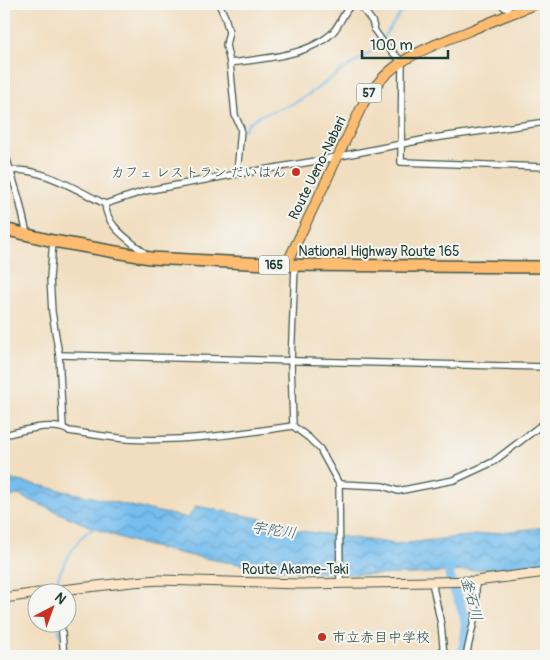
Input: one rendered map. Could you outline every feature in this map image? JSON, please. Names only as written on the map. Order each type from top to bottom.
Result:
[{"type":"highway","name":"National Highway Route 165","points":[[4,229],[150,258],[290,265],[546,267]]},
{"type":"main road","name":"Route Ueno-Nabari","points":[[290,265],[337,156],[369,94],[387,73],[417,52],[536,4]]},
{"type":"main road","name":"Route Akame-Taki","points":[[78,589],[160,580],[300,584],[476,581],[546,572]]},
{"type":"main road","points":[[4,598],[28,594]]},
{"type":"street","points":[[219,4],[229,32],[226,45],[230,64],[235,115],[241,128],[237,174]]},
{"type":"street","points":[[230,64],[296,52],[315,44],[330,36],[337,29],[345,10],[352,4]]},
{"type":"street","points":[[359,4],[372,21],[381,40],[402,62],[401,162],[546,167]]},
{"type":"street","points":[[500,4],[513,13]]},
{"type":"street","points":[[4,172],[21,169],[61,182],[104,204],[145,191],[401,144],[546,122]]},
{"type":"street","points":[[4,150],[26,234]]},
{"type":"street","points":[[104,204],[106,214],[117,232],[134,243],[150,258]]},
{"type":"street","points":[[53,240],[50,278],[52,312],[59,355],[63,428]]},
{"type":"street","points":[[290,265],[293,426]]},
{"type":"street","points":[[59,355],[546,367]]},
{"type":"street","points":[[339,484],[383,486],[398,491],[454,480],[493,462],[540,426],[546,424]]},
{"type":"street","points":[[4,435],[42,428],[63,428],[69,431],[116,437],[158,439],[236,434],[293,426],[320,449],[328,460],[339,484],[340,582]]},
{"type":"street","points":[[466,656],[476,612],[476,581]]},
{"type":"street","points":[[432,582],[441,624],[444,656]]},
{"type":"street","points":[[62,632],[64,656]]},
{"type":"water","name":"宇陀川","points":[[4,478],[188,518],[196,506],[285,523],[295,530],[397,544],[546,527],[546,563],[447,572],[380,575],[276,569],[208,559],[125,539],[94,528],[18,495],[4,498]]},
{"type":"waterway","points":[[383,38],[407,4]]},
{"type":"waterway","points":[[244,130],[248,124],[260,115],[289,105],[310,94],[366,55],[380,42]]},
{"type":"waterway","points":[[56,582],[75,546],[84,535],[96,527]]},
{"type":"waterway","name":"釜石川","points":[[448,560],[449,574],[465,620],[466,636],[461,656]]},
{"type":"waterway","points":[[59,632],[60,636]]},
{"type":"place","name":"カフェ レストラン だいはん","points":[[296,172]]},
{"type":"place","name":"市立赤目中学校","points":[[322,637]]}]
